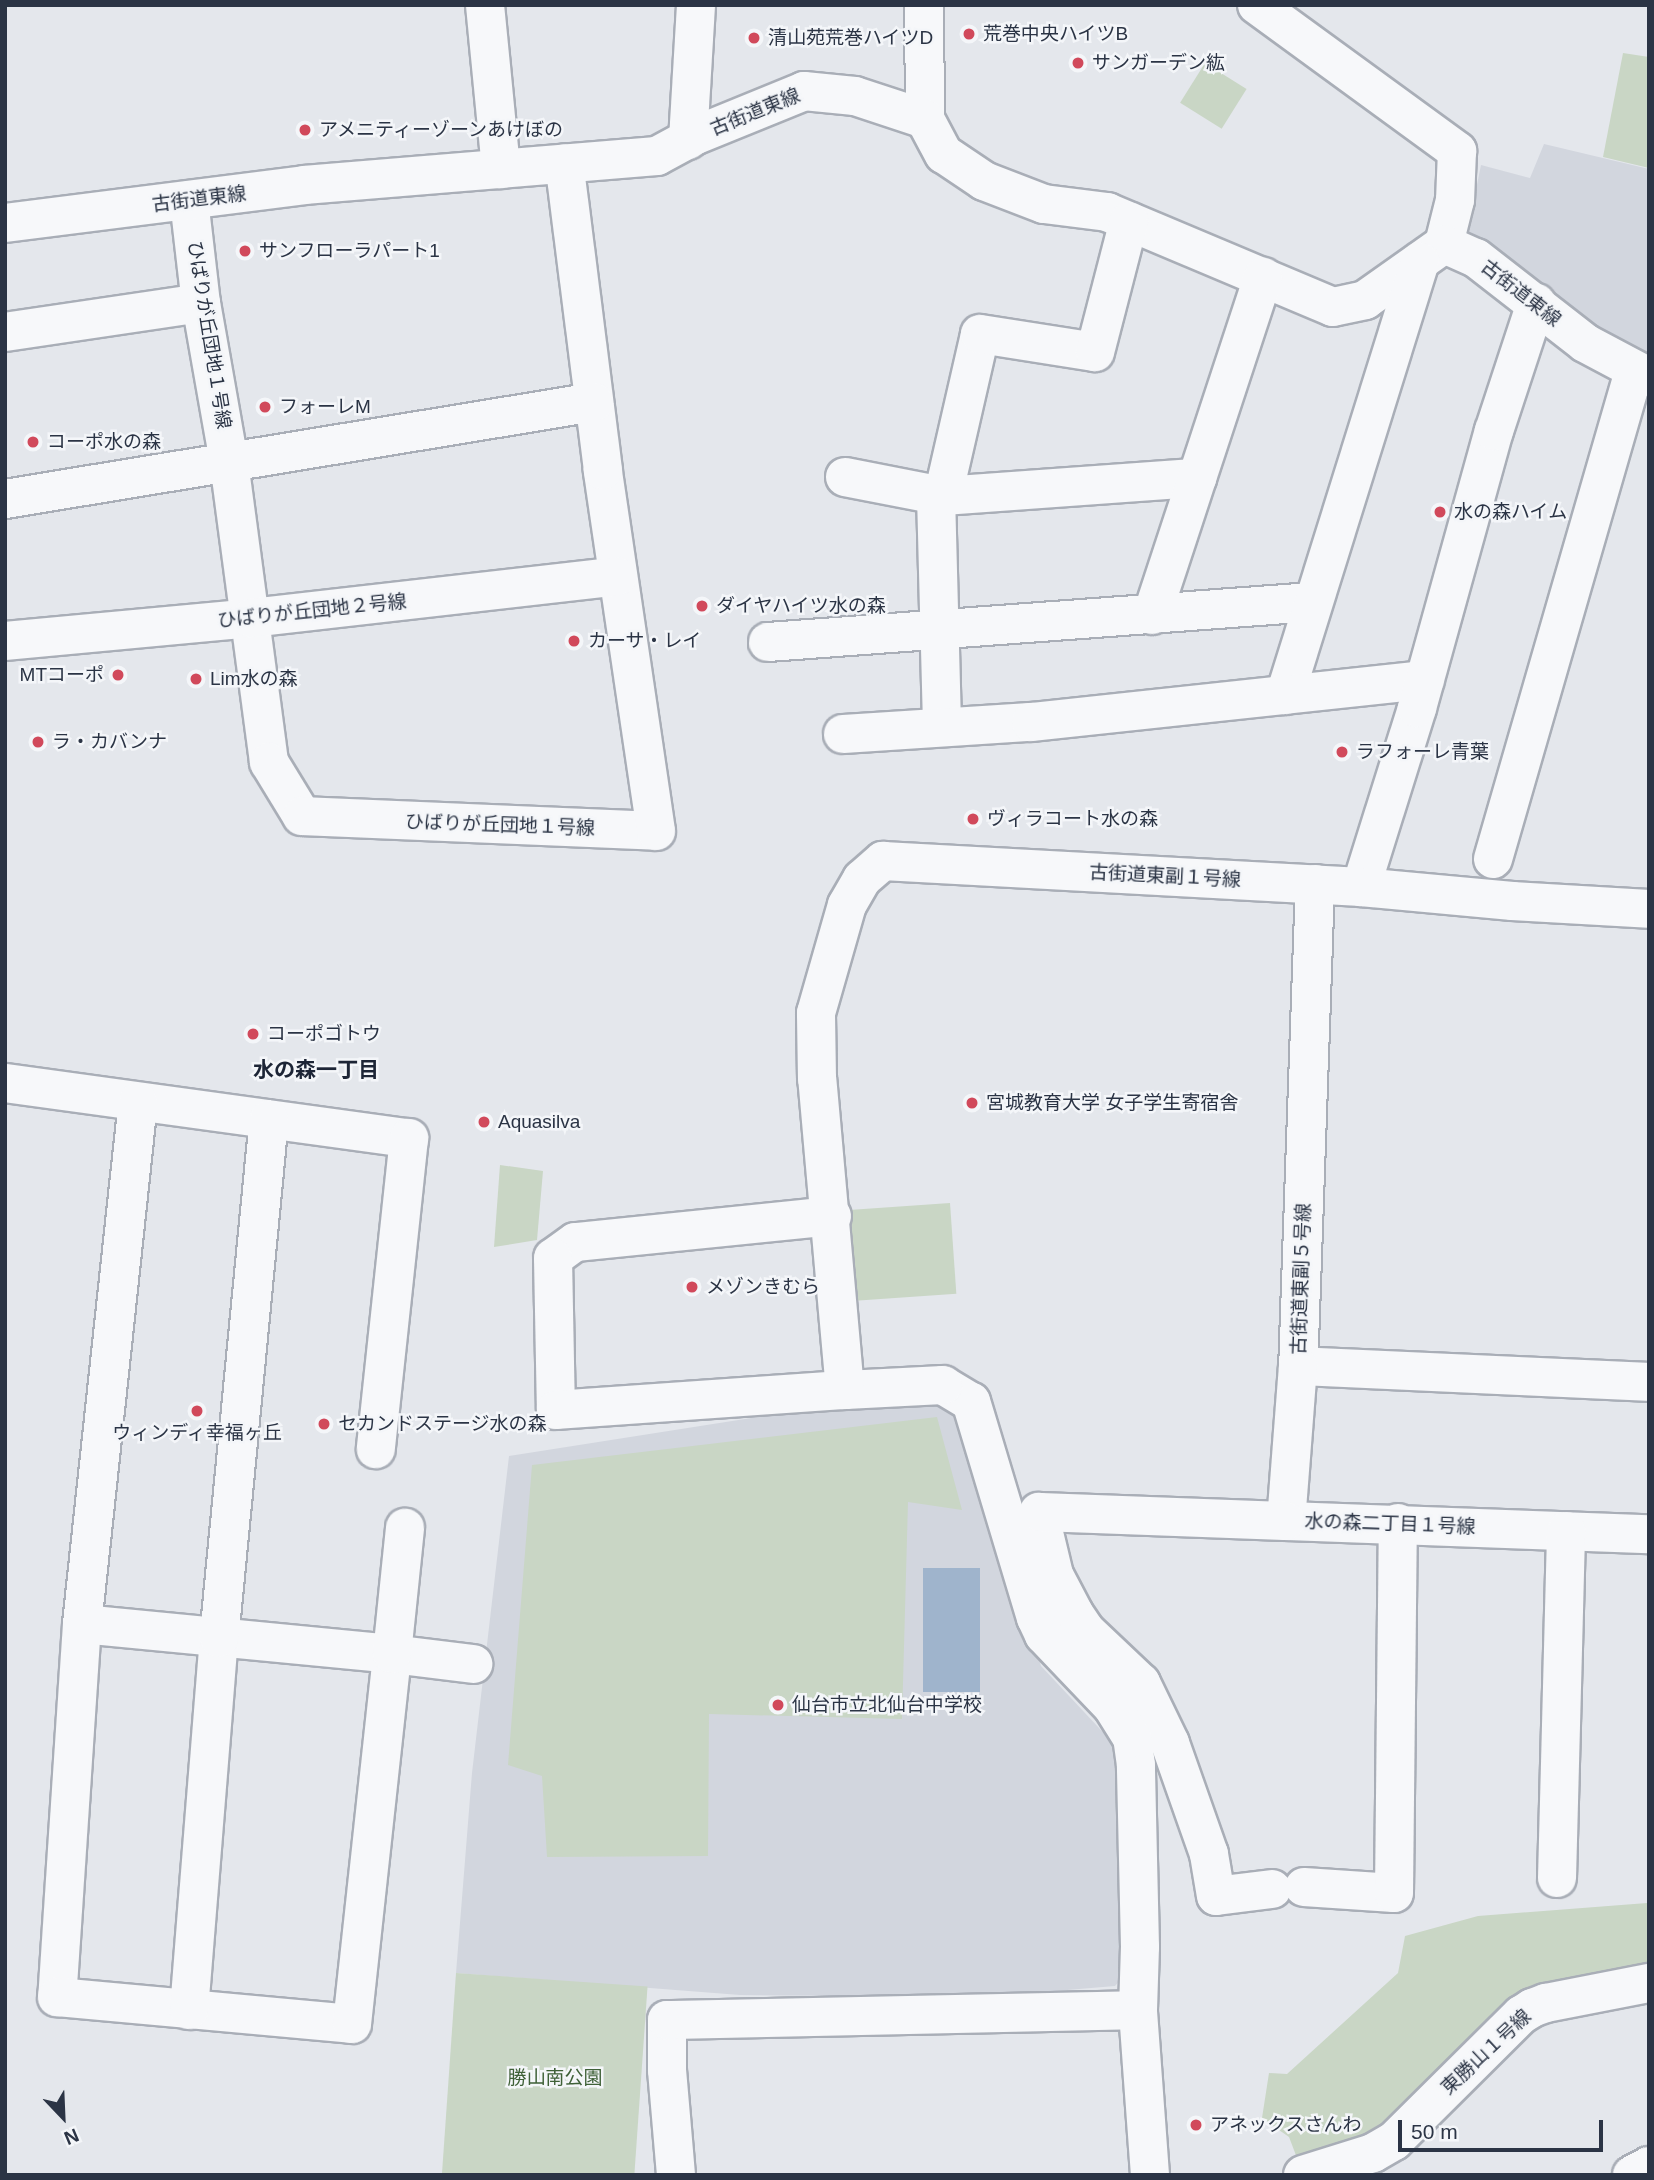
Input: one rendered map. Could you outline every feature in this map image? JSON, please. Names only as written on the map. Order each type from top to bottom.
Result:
[{"type":"street","points":[[485,5],[501,169]]},
{"type":"street","points":[[688,139],[696,5]]},
{"type":"street","points":[[924,5],[925,119],[944,154],[984,181],[1044,204],[1107,212],[1333,307],[1365,300],[1432,253]]},
{"type":"street","points":[[1257,5],[1457,151],[1455,200],[1432,253],[1313,602],[1285,695]]},
{"type":"street","name":"古街道東線","points":[[5,223],[304,185],[657,156],[688,139],[804,91],[855,96],[925,119]]},
{"type":"street","name":"ひばりが丘団地１号線","points":[[189,200],[201,303],[229,462],[270,762],[302,816],[656,831],[594,402],[564,163]]},
{"type":"street","points":[[942,727],[939,630],[940,496],[980,334],[1095,352],[1129,221]]},
{"type":"street","name":"古街道東線","points":[[1432,253],[1476,258],[1585,343],[1641,374]]},
{"type":"street","points":[[1152,615],[1263,277]]},
{"type":"street","points":[[5,332],[201,303]]},
{"type":"street","points":[[1361,887],[1424,680],[1494,431],[1536,303]]},
{"type":"street","points":[[1493,859],[1641,374]]},
{"type":"street","points":[[5,499],[594,402]]},
{"type":"street","points":[[845,477],[940,496],[1197,478]]},
{"type":"street","name":"ひばりが丘団地２号線","points":[[5,641],[251,618],[618,576]]},
{"type":"street","points":[[768,642],[1313,602]]},
{"type":"street","points":[[843,734],[1031,722],[1424,680]]},
{"type":"street","name":"古街道東副１号線","points":[[832,1216],[816,1013],[847,905],[862,879],[883,862],[1315,884],[1512,901],[1649,909]]},
{"type":"street","name":"古街道東副５号線","points":[[1315,884],[1298,1366],[1649,1382]]},
{"type":"street","points":[[5,1083],[409,1138],[376,1449]]},
{"type":"street","points":[[138,1102],[82,1624],[57,1997],[352,2024],[405,1528]]},
{"type":"street","points":[[189,2010],[219,1638],[269,1119]]},
{"type":"street","points":[[845,1390],[832,1216],[575,1242],[553,1258],[556,1410],[943,1385],[971,1402],[1036,1618],[1044,1635],[1111,1705],[1132,1738],[1136,1765],[1135,1826],[1140,1947],[1138,2010],[1150,2175]]},
{"type":"street","name":"水の森二丁目１号線","points":[[1298,1366],[1286,1521],[1649,1534]]},
{"type":"street","points":[[1286,1521],[1039,1512],[1054,1575],[1074,1613],[1086,1631],[1141,1683],[1177,1757],[1209,1854],[1216,1896],[1288,1888],[1394,1893],[1398,1523]]},
{"type":"street","points":[[1557,1878],[1566,1531]]},
{"type":"street","points":[[82,1624],[473,1664]]},
{"type":"street","name":"東勝山１号線","points":[[1303,2175],[1373,2152],[1394,2141],[1521,2015],[1532,2008],[1649,1983]]},
{"type":"street","points":[[676,2175],[667,2070],[667,2020],[1138,2010]]},
{"type":"street","points":[[1632,2175],[1649,2166]]},
{"type":"shaded area","points":[[1544,144],[1649,169],[1649,364],[1466,239],[1481,165],[1530,178]]},
{"type":"shaded area","name":"仙台市立北仙台中学校","points":[[931,1390],[966,1410],[1041,1666],[1114,1744],[1134,1965],[1115,1986],[984,1997],[740,1995],[456,1973],[472,1773],[509,1456]]},
{"type":"green space","points":[[1623,53],[1649,57],[1649,168],[1603,157]]},
{"type":"green space","points":[[1205,63],[1247,89],[1222,129],[1180,103]]},
{"type":"green space","points":[[500,1165],[543,1171],[537,1240],[494,1247]]},
{"type":"green space","points":[[950,1203],[956,1294],[845,1302],[838,1211]]},
{"type":"green space","points":[[937,1417],[962,1510],[908,1502],[902,1719],[709,1714],[708,1856],[547,1857],[542,1776],[508,1765],[532,1465]]},
{"type":"green space","points":[[1647,1903],[1649,1969],[1489,2020],[1376,2130],[1297,2158],[1289,2137],[1262,2118],[1269,2073],[1287,2074],[1398,1973],[1405,1936],[1478,1916]]},
{"type":"green space","name":"勝山南公園","points":[[456,1973],[648,1986],[634,2175],[442,2175]]},
{"type":"water","points":[[923,1568],[980,1568],[980,1692],[923,1692]]},
{"type":"place","name":"荒巻中央ハイツB","points":[[969,34]]},
{"type":"place","name":"清山苑荒巻ハイツD","points":[[754,38]]},
{"type":"place","name":"サンガーデン紘","points":[[1078,63]]},
{"type":"place","name":"アメニティーゾーンあけぼの","points":[[305,130]]},
{"type":"place","name":"サンフローラパート1","points":[[245,251]]},
{"type":"place","name":"フォーレM","points":[[265,407]]},
{"type":"place","name":"コーポ水の森","points":[[33,442]]},
{"type":"place","name":"水の森ハイム","points":[[1440,512]]},
{"type":"place","name":"ダイヤハイツ水の森","points":[[702,606]]},
{"type":"place","name":"カーサ・レイ","points":[[574,641]]},
{"type":"place","name":"MTコーポ","points":[[118,675]]},
{"type":"place","name":"Lim水の森","points":[[196,679]]},
{"type":"place","name":"ラ・カバンナ","points":[[38,742]]},
{"type":"place","name":"ラフォーレ青葉","points":[[1342,752]]},
{"type":"place","name":"ヴィラコート水の森","points":[[973,819]]},
{"type":"place","name":"コーポゴトウ","points":[[253,1034]]},
{"type":"place","name":"宮城教育大学 女子学生寄宿舎","points":[[972,1103]]},
{"type":"place","name":"Aquasilva","points":[[484,1122]]},
{"type":"place","name":"メゾンきむら","points":[[692,1287]]},
{"type":"place","name":"ウィンディ幸福ヶ丘","points":[[197,1411]]},
{"type":"place","name":"セカンドステージ水の森","points":[[324,1424]]},
{"type":"place","name":"仙台市立北仙台中学校","points":[[778,1705]]},
{"type":"place","name":"アネックスさんわ","points":[[1196,2125]]},
{"type":"district","name":"水の森一丁目","points":[[316,1070]]}]
